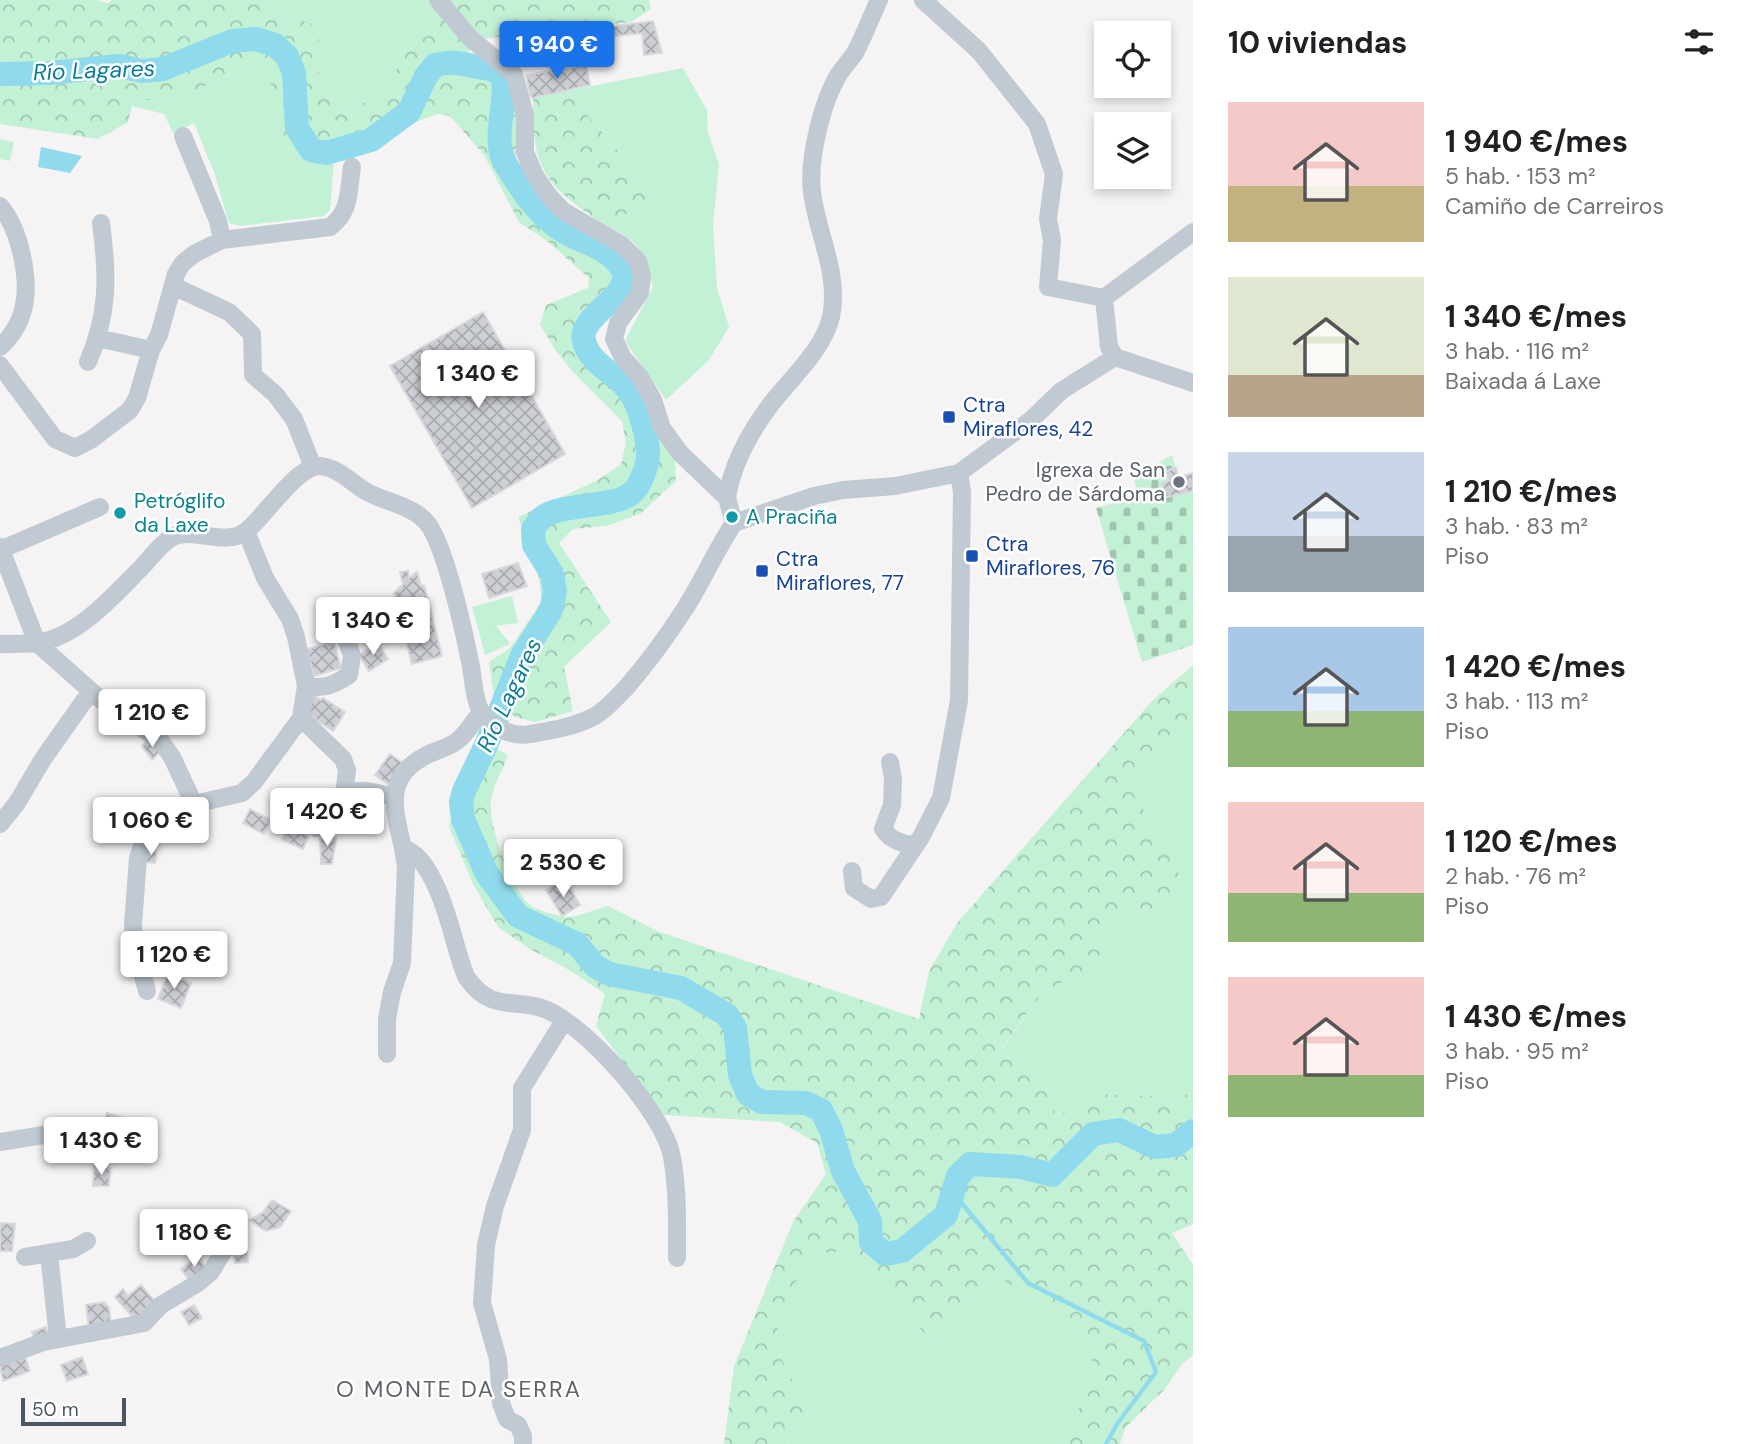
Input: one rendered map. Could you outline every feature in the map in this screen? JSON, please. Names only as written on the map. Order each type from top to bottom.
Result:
[{"type":"street","points":[[438,0],[471,39],[514,74],[525,115],[525,152],[534,174],[548,195],[563,211],[622,245],[638,261],[642,277],[640,293],[618,323],[614,339],[623,358],[640,377],[653,400],[662,428],[680,453],[727,498]]},
{"type":"street","points":[[734,523],[727,498],[731,474],[743,448],[771,404],[820,341],[830,318],[833,296],[829,260],[812,192],[812,159],[819,125],[838,76],[854,54],[879,0]]},
{"type":"street","points":[[923,0],[979,51],[1037,124],[1054,174],[1048,219],[1052,240],[1048,287],[1104,298],[1193,232]]},
{"type":"street","points":[[183,136],[208,196],[222,240]]},
{"type":"street","points":[[0,365],[55,439],[75,448],[92,439],[130,410],[137,398],[176,274],[188,258],[222,240],[330,227],[341,219],[346,209],[352,167]]},
{"type":"street","points":[[0,206],[14,232],[25,270],[24,309],[12,335],[0,347]]},
{"type":"street","points":[[88,362],[103,321],[107,290],[106,255],[101,223]]},
{"type":"street","points":[[173,285],[229,312],[252,334],[253,375],[275,394],[294,419],[313,467]]},
{"type":"street","points":[[1104,298],[1109,347],[1115,357],[1193,383]]},
{"type":"street","points":[[98,338],[151,350]]},
{"type":"street","points":[[0,644],[37,643],[57,637],[79,624],[113,596],[167,540],[174,536],[238,536],[246,531],[296,477],[313,467],[328,468],[375,496],[412,510],[429,526],[445,567],[469,657],[477,703],[483,715],[510,732],[527,735],[584,721],[600,712],[636,676],[686,608],[734,523],[814,496],[843,490],[895,486],[960,473],[1031,420],[1061,391],[1115,357]]},
{"type":"street","points":[[852,871],[854,888],[871,899],[881,897],[921,837],[941,799],[959,700],[960,473]]},
{"type":"street","points":[[100,507],[0,549],[37,643],[112,709],[160,740],[172,757],[194,804]]},
{"type":"street","points":[[147,991],[134,944],[133,925],[138,858],[142,846],[171,819],[194,804],[242,793],[254,782],[301,718],[306,686],[296,638],[290,619],[265,578],[246,531]]},
{"type":"street","points":[[306,686],[332,686],[349,675],[352,656],[346,639]]},
{"type":"street","points":[[0,824],[17,803],[43,758],[91,691]]},
{"type":"street","points":[[387,1054],[387,1019],[402,962],[406,867],[393,797],[402,776],[411,765],[460,739],[483,715]]},
{"type":"street","points":[[301,718],[343,759],[347,770],[344,795]]},
{"type":"street","points":[[890,762],[893,779],[892,805],[883,829],[887,836],[904,844],[914,845]]},
{"type":"street","points":[[316,828],[322,816],[344,795],[357,789],[393,797]]},
{"type":"street","points":[[403,848],[411,850],[434,882],[466,975],[478,991],[490,999],[514,1005],[537,1006],[551,1011],[589,1038],[654,1114],[672,1154],[677,1206],[677,1258]]},
{"type":"street","points":[[523,1444],[518,1425],[507,1419],[501,1403],[498,1359],[482,1303],[486,1245],[495,1206],[522,1130],[522,1088],[564,1021]]},
{"type":"street","points":[[0,1142],[74,1130],[107,1143],[128,1145]]},
{"type":"street","points":[[0,1358],[58,1339],[144,1323],[161,1304],[212,1272],[235,1231]]},
{"type":"street","points":[[25,1257],[73,1249],[87,1241]]},
{"type":"street","points":[[49,1253],[58,1339]]},
{"type":"green space","points":[[0,0],[98,0],[107,3],[113,0],[265,0],[267,7],[310,23],[319,36],[318,71],[337,109],[367,101],[387,87],[396,71],[404,38],[434,19],[434,9],[427,0],[649,0],[651,9],[631,22],[482,39],[471,45],[464,67],[478,54],[510,81],[518,125],[516,159],[530,187],[557,216],[595,237],[627,264],[630,281],[615,307],[591,327],[592,346],[647,399],[675,460],[676,481],[640,514],[606,526],[573,529],[559,543],[611,622],[564,667],[573,711],[535,722],[515,717],[494,697],[489,662],[510,648],[542,601],[538,574],[518,517],[598,480],[621,464],[626,443],[622,421],[572,371],[540,324],[546,305],[588,288],[589,278],[547,241],[519,222],[484,155],[450,116],[437,114],[416,122],[349,161],[306,161],[285,144],[281,111],[274,90],[269,80],[252,65],[184,95],[133,102],[128,122],[98,139],[0,124]]},
{"type":"green space","points":[[265,0],[427,0],[434,9],[434,19],[404,38],[396,72],[386,88],[367,101],[337,109],[318,71],[318,36],[310,23],[267,7]]},
{"type":"green space","points":[[252,65],[269,80],[274,89],[281,111],[286,145],[306,161],[334,161],[330,210],[324,216],[239,226],[229,223],[215,175],[194,123],[173,133],[164,114],[132,106],[133,102],[184,95]]},
{"type":"green space","points":[[683,68],[707,110],[708,133],[719,164],[713,225],[717,288],[729,327],[709,360],[666,400],[625,341],[653,287],[645,261],[630,240],[598,222],[662,203],[567,91]]},
{"type":"green space","points":[[567,91],[663,204],[598,222],[552,182],[544,170],[536,145],[533,98]]},
{"type":"green space","points":[[0,139],[14,142],[10,161],[0,159]]},
{"type":"green space","points":[[1172,455],[1176,468],[1166,471],[1169,481],[1162,483],[1179,495],[1193,491],[1193,645],[1142,662],[1096,508],[1139,496],[1133,478]]},
{"type":"green space","points":[[512,596],[518,623],[478,628],[472,607]]},
{"type":"green space","points":[[495,624],[510,644],[485,655],[478,628]]},
{"type":"green space","points":[[1193,665],[1193,714],[1126,778],[1183,882],[1161,908],[1126,912],[1089,931],[1106,961],[1044,991],[1000,1050],[1042,1079],[1056,1116],[1099,1094],[1180,1097],[1193,1092],[1193,1224],[1172,1233],[1193,1265],[1193,1355],[1182,1364],[1165,1389],[1125,1428],[1120,1444],[1069,1444],[1097,1342],[994,1274],[933,1344],[857,1251],[817,1253],[790,1290],[773,1343],[809,1412],[787,1444],[724,1444],[734,1366],[793,1222],[826,1174],[817,1143],[780,1122],[664,1115],[596,1026],[605,994],[498,927],[473,884],[449,827],[461,779],[479,740],[508,755],[492,795],[493,825],[502,856],[515,885],[533,907],[566,917],[608,906],[657,931],[919,1019],[929,971],[958,922],[1152,701]]},
{"type":"green space","points":[[1193,714],[1193,1092],[1180,1097],[1099,1094],[1056,1116],[1041,1079],[1000,1051],[1044,991],[1105,961],[1089,931],[1126,912],[1160,908],[1126,778]]},
{"type":"green space","points":[[857,1251],[933,1344],[994,1274],[1097,1342],[1069,1444],[787,1444],[809,1412],[773,1343],[790,1290],[816,1253]]},
{"type":"water","points":[[41,147],[82,156],[70,173],[38,167]]},
{"type":"building","points":[[653,21],[662,53],[644,55],[642,33],[599,38],[597,28]]},
{"type":"building","points":[[597,28],[601,51],[524,64],[522,52],[509,53],[507,38]]},
{"type":"building","points":[[586,65],[590,85],[533,98],[530,96],[526,75]]},
{"type":"building","points":[[483,312],[565,454],[472,508],[390,366]]},
{"type":"building","name":"Igrexa de San Pedro de Sárdoma","points":[[1176,468],[1178,477],[1193,473],[1193,491],[1166,497],[1162,483],[1169,481],[1166,471]]},
{"type":"building","points":[[518,563],[527,586],[489,598],[482,574]]},
{"type":"building","points":[[408,571],[409,578],[417,572],[421,586],[424,585],[442,656],[412,664],[394,593],[403,584],[400,572]]},
{"type":"building","points":[[334,642],[341,668],[314,676],[307,649]]},
{"type":"building","points":[[378,643],[388,659],[369,671],[359,655]]},
{"type":"building","points":[[312,694],[345,712],[333,731],[302,710]]},
{"type":"building","points":[[149,738],[163,749],[152,760],[142,746]]},
{"type":"building","points":[[390,754],[404,764],[389,785],[375,775]]},
{"type":"building","points":[[341,804],[350,815],[331,829],[323,818]]},
{"type":"building","points":[[250,809],[271,820],[264,834],[243,823]]},
{"type":"building","points":[[293,814],[314,823],[303,849],[282,840]]},
{"type":"building","points":[[195,830],[204,831],[204,843],[194,842]]},
{"type":"building","points":[[320,831],[336,838],[332,864],[321,864]]},
{"type":"building","points":[[147,851],[156,851],[155,863],[146,862]]},
{"type":"building","points":[[559,882],[564,891],[570,888],[580,905],[562,916],[546,890]]},
{"type":"building","points":[[168,974],[191,983],[181,1008],[158,999]]},
{"type":"building","points":[[107,1113],[124,1118],[118,1140],[88,1132],[91,1122],[105,1119]]},
{"type":"building","points":[[94,1167],[110,1168],[109,1186],[93,1186]]},
{"type":"building","points":[[272,1200],[291,1211],[280,1227],[266,1231],[249,1220],[262,1213]]},
{"type":"building","points":[[0,1223],[15,1224],[12,1251],[0,1251]]},
{"type":"building","points":[[206,1226],[225,1227],[223,1235],[219,1234],[212,1254],[198,1250]]},
{"type":"building","points":[[246,1241],[248,1262],[235,1263],[232,1242]]},
{"type":"building","points":[[199,1256],[206,1273],[190,1281],[181,1269]]},
{"type":"building","points":[[141,1285],[158,1305],[137,1322],[115,1297],[123,1289],[128,1296]]},
{"type":"building","points":[[104,1302],[109,1308],[111,1324],[89,1328],[86,1305]]},
{"type":"building","points":[[194,1305],[202,1318],[189,1325],[181,1312]]},
{"type":"building","points":[[46,1327],[48,1334],[34,1339],[32,1332]]},
{"type":"building","points":[[25,1357],[30,1371],[3,1381],[0,1366]]},
{"type":"building","points":[[82,1357],[88,1374],[67,1381],[61,1365]]},
{"type":"waterway","name":"Río Lagares","points":[[0,74],[49,73],[119,66],[142,71],[163,69],[232,41],[256,39],[275,45],[287,56],[294,73],[297,128],[311,150],[326,153],[371,140],[409,112],[426,76],[435,65],[461,64],[497,72],[504,87],[500,126],[501,152],[517,182],[537,209],[554,225],[609,254],[621,267],[624,277],[622,287],[589,322],[584,331],[584,341],[596,361],[626,387],[636,403],[644,426],[648,459],[639,483],[626,497],[552,512],[542,518],[533,529],[534,545],[552,574],[555,592],[551,610],[522,656],[461,802],[463,819],[487,874],[518,916],[577,944],[595,966],[609,974],[681,988],[727,1015],[735,1028],[740,1075],[748,1094],[762,1102],[806,1103],[821,1110],[831,1130],[843,1171],[870,1221],[871,1242],[885,1254],[902,1251],[946,1215],[958,1176],[970,1164],[1021,1167],[1052,1175],[1093,1134],[1119,1130],[1155,1147],[1176,1145],[1193,1131]]},
{"type":"waterway","points":[[954,1194],[1028,1283],[1144,1341],[1156,1372],[1117,1424],[1106,1444]]},
{"type":"place","name":"Ctra Miraflores, 42","points":[[949,417]]},
{"type":"place","name":"Igrexa de San Pedro de Sárdoma","points":[[1179,482]]},
{"type":"place","name":"Petróglifo da Laxe","points":[[120,513]]},
{"type":"place","name":"A Praciña","points":[[732,517]]},
{"type":"place","name":"Ctra Miraflores, 76","points":[[972,556]]},
{"type":"place","name":"Ctra Miraflores, 77","points":[[762,571]]},
{"type":"district","name":"O MONTE DA SERRA","points":[[459,1389]]}]
